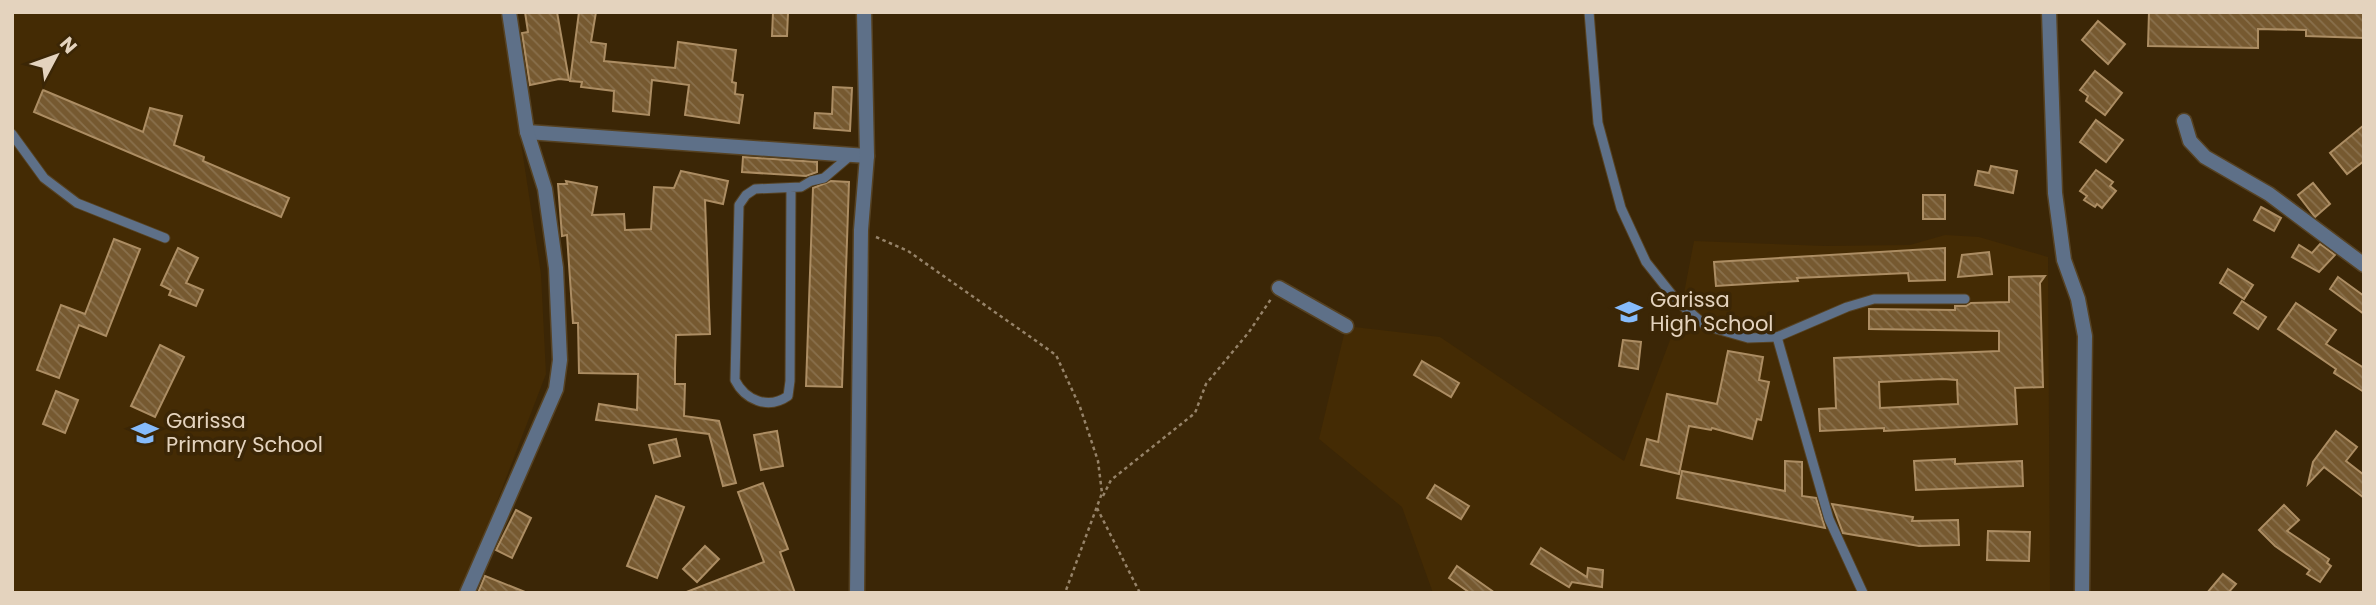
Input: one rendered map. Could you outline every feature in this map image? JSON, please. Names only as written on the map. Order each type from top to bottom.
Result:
[{"type":"street","points":[[467,593],[556,388],[559,369],[554,255],[545,189],[527,132],[509,12]]},
{"type":"street","points":[[843,593],[857,589],[861,230],[867,156],[864,12]]},
{"type":"street","points":[[2049,12],[2055,193],[2064,261],[2078,299],[2085,336],[2082,593]]},
{"type":"street","points":[[2184,121],[2190,141],[2205,157],[2269,194],[2364,265]]},
{"type":"street","points":[[527,132],[867,156]]},
{"type":"street","points":[[1279,288],[1346,326]]},
{"type":"lane","points":[[1589,12],[1598,123],[1622,208],[1646,262],[1677,301],[1706,326],[1748,338],[1777,337],[1847,307],[1874,299],[1965,299]]},
{"type":"lane","points":[[12,134],[44,178],[77,203],[165,238]]},
{"type":"lane","points":[[790,188],[788,396],[781,401],[751,400],[741,392],[734,380],[739,205],[746,195],[755,189],[790,188],[824,178],[851,155]]},
{"type":"lane","points":[[1777,337],[1829,519],[1863,593]]},
{"type":"path","points":[[861,230],[908,251],[1056,355],[1080,407],[1098,460],[1102,494],[1065,593]]},
{"type":"path","points":[[1097,507],[1111,480],[1195,412],[1206,384],[1249,332],[1279,288]]},
{"type":"path","points":[[1097,507],[1140,593]]},
{"type":"shaded area","name":"Garissa Primary School","points":[[12,12],[501,12],[541,274],[546,374],[462,593],[12,593]]},
{"type":"shaded area","points":[[1945,235],[1979,237],[2048,257],[2050,593],[1433,593],[1402,507],[1319,439],[1346,326],[1440,337],[1624,461],[1680,314],[1694,241],[1825,246],[1910,245]]},
{"type":"building","points":[[525,12],[557,12],[569,80],[559,79],[530,85],[522,33],[528,32]]},
{"type":"building","points":[[579,12],[596,12],[591,42],[606,44],[604,61],[675,68],[678,42],[736,50],[732,82],[736,83],[735,94],[743,95],[739,123],[685,115],[689,85],[652,80],[649,115],[613,111],[614,91],[581,87],[582,82],[570,81]]},
{"type":"building","points":[[773,12],[788,13],[787,36],[772,36]]},
{"type":"building","points":[[2149,12],[2364,12],[2364,38],[2306,36],[2306,30],[2258,29],[2258,48],[2148,46]]},
{"type":"building","points":[[2098,21],[2125,44],[2108,64],[2082,40]]},
{"type":"building","points":[[2095,71],[2122,93],[2105,115],[2086,101],[2088,96],[2080,90]]},
{"type":"building","points":[[833,87],[852,88],[850,131],[814,128],[815,113],[832,114]]},
{"type":"building","points":[[43,90],[143,132],[150,108],[182,116],[174,145],[204,157],[203,161],[289,198],[281,217],[34,112]]},
{"type":"building","points":[[2096,120],[2123,140],[2106,162],[2080,142]]},
{"type":"building","points":[[2364,125],[2364,161],[2347,174],[2330,153]]},
{"type":"building","points":[[743,157],[817,162],[817,172],[806,176],[742,172]]},
{"type":"building","points":[[1991,166],[2017,171],[2013,193],[1975,185],[1978,171],[1989,173]]},
{"type":"building","points":[[2096,170],[2113,182],[2110,186],[2116,191],[2102,208],[2084,200],[2087,196],[2080,191]]},
{"type":"building","points":[[681,171],[728,181],[723,204],[705,200],[710,334],[676,335],[675,368],[675,384],[685,384],[684,416],[719,421],[736,483],[723,486],[709,434],[596,420],[599,404],[637,410],[638,374],[579,373],[578,323],[573,323],[567,235],[562,236],[558,184],[567,184],[566,181],[597,187],[592,215],[624,214],[625,230],[651,229],[654,187],[674,188]]},
{"type":"building","points":[[831,181],[849,182],[842,387],[806,386],[813,188]]},
{"type":"building","points":[[2313,183],[2330,204],[2315,217],[2298,195]]},
{"type":"building","points":[[1923,195],[1945,195],[1945,219],[1923,219]]},
{"type":"building","points":[[2261,207],[2281,218],[2274,231],[2254,220]]},
{"type":"building","points":[[114,239],[140,249],[106,336],[79,325],[59,378],[37,370],[61,305],[85,314]]},
{"type":"building","points":[[2320,244],[2335,255],[2319,272],[2292,257],[2299,245],[2312,253]]},
{"type":"building","points":[[178,248],[198,258],[186,283],[203,290],[196,306],[169,295],[171,290],[161,285]]},
{"type":"building","points":[[1945,248],[1945,280],[1909,281],[1908,273],[1797,278],[1798,281],[1716,286],[1714,262]]},
{"type":"building","points":[[1989,252],[1992,274],[1958,277],[1962,255]]},
{"type":"building","points":[[2228,269],[2253,285],[2244,299],[2220,283]]},
{"type":"building","points":[[2045,276],[2040,283],[2043,387],[2015,388],[2017,424],[1884,431],[1884,428],[1820,431],[1819,409],[1836,408],[1834,358],[1999,351],[1999,331],[1869,329],[1869,309],[1955,310],[1955,306],[1971,303],[2009,302],[2009,277]],"holes":[[[1957,380],[1958,404],[1880,408],[1879,382]]]},
{"type":"building","points":[[2338,277],[2364,296],[2364,314],[2330,289]]},
{"type":"building","points":[[2242,301],[2266,317],[2258,329],[2234,313]]},
{"type":"building","points":[[2296,303],[2336,330],[2326,344],[2364,368],[2364,392],[2334,373],[2336,369],[2278,329]]},
{"type":"building","points":[[1623,340],[1641,342],[1638,369],[1619,366]]},
{"type":"building","points":[[160,345],[184,357],[155,417],[131,406]]},
{"type":"building","points":[[1728,351],[1763,357],[1759,380],[1769,382],[1761,420],[1757,419],[1752,439],[1712,428],[1689,426],[1679,474],[1641,465],[1647,439],[1658,442],[1667,394],[1717,404]]},
{"type":"building","points":[[1422,361],[1459,383],[1451,397],[1414,375]]},
{"type":"building","points":[[56,391],[78,400],[65,433],[43,424]]},
{"type":"building","points":[[777,431],[783,466],[761,470],[754,435]]},
{"type":"building","points":[[2336,431],[2357,447],[2346,461],[2364,475],[2364,498],[2324,467],[2308,484],[2313,462]]},
{"type":"building","points":[[676,439],[680,456],[654,463],[649,445]]},
{"type":"building","points":[[1955,459],[1955,464],[2022,461],[2023,486],[1916,490],[1914,461]]},
{"type":"building","points":[[1785,461],[1802,462],[1802,496],[1816,498],[1825,528],[1677,498],[1682,471],[1785,491]]},
{"type":"building","points":[[763,483],[788,549],[780,552],[795,593],[684,593],[764,562],[738,492]]},
{"type":"building","points":[[1435,485],[1469,506],[1461,519],[1427,498]]},
{"type":"building","points":[[656,496],[684,507],[657,578],[627,566]]},
{"type":"building","points":[[1832,504],[1913,517],[1912,521],[1958,520],[1959,545],[1919,546],[1843,533]]},
{"type":"building","points":[[2284,505],[2299,520],[2287,531],[2329,559],[2327,563],[2331,566],[2320,582],[2307,574],[2310,570],[2275,546],[2259,530]]},
{"type":"building","points":[[516,510],[531,518],[512,558],[496,550]]},
{"type":"building","points":[[1988,531],[2030,532],[2029,561],[1987,560]]},
{"type":"building","points":[[705,546],[719,559],[697,582],[683,569]]},
{"type":"building","points":[[1541,548],[1587,577],[1588,568],[1603,570],[1602,587],[1572,582],[1569,587],[1531,564]]},
{"type":"building","points":[[1457,566],[1495,593],[1470,593],[1449,578]]},
{"type":"building","points":[[2223,574],[2236,584],[2228,593],[2207,593]]},
{"type":"building","points":[[485,576],[525,592],[525,593],[478,593]]},
{"type":"place","name":"Garissa High School","points":[[1629,312]]},
{"type":"place","name":"Garissa Primary School","points":[[145,433]]}]
